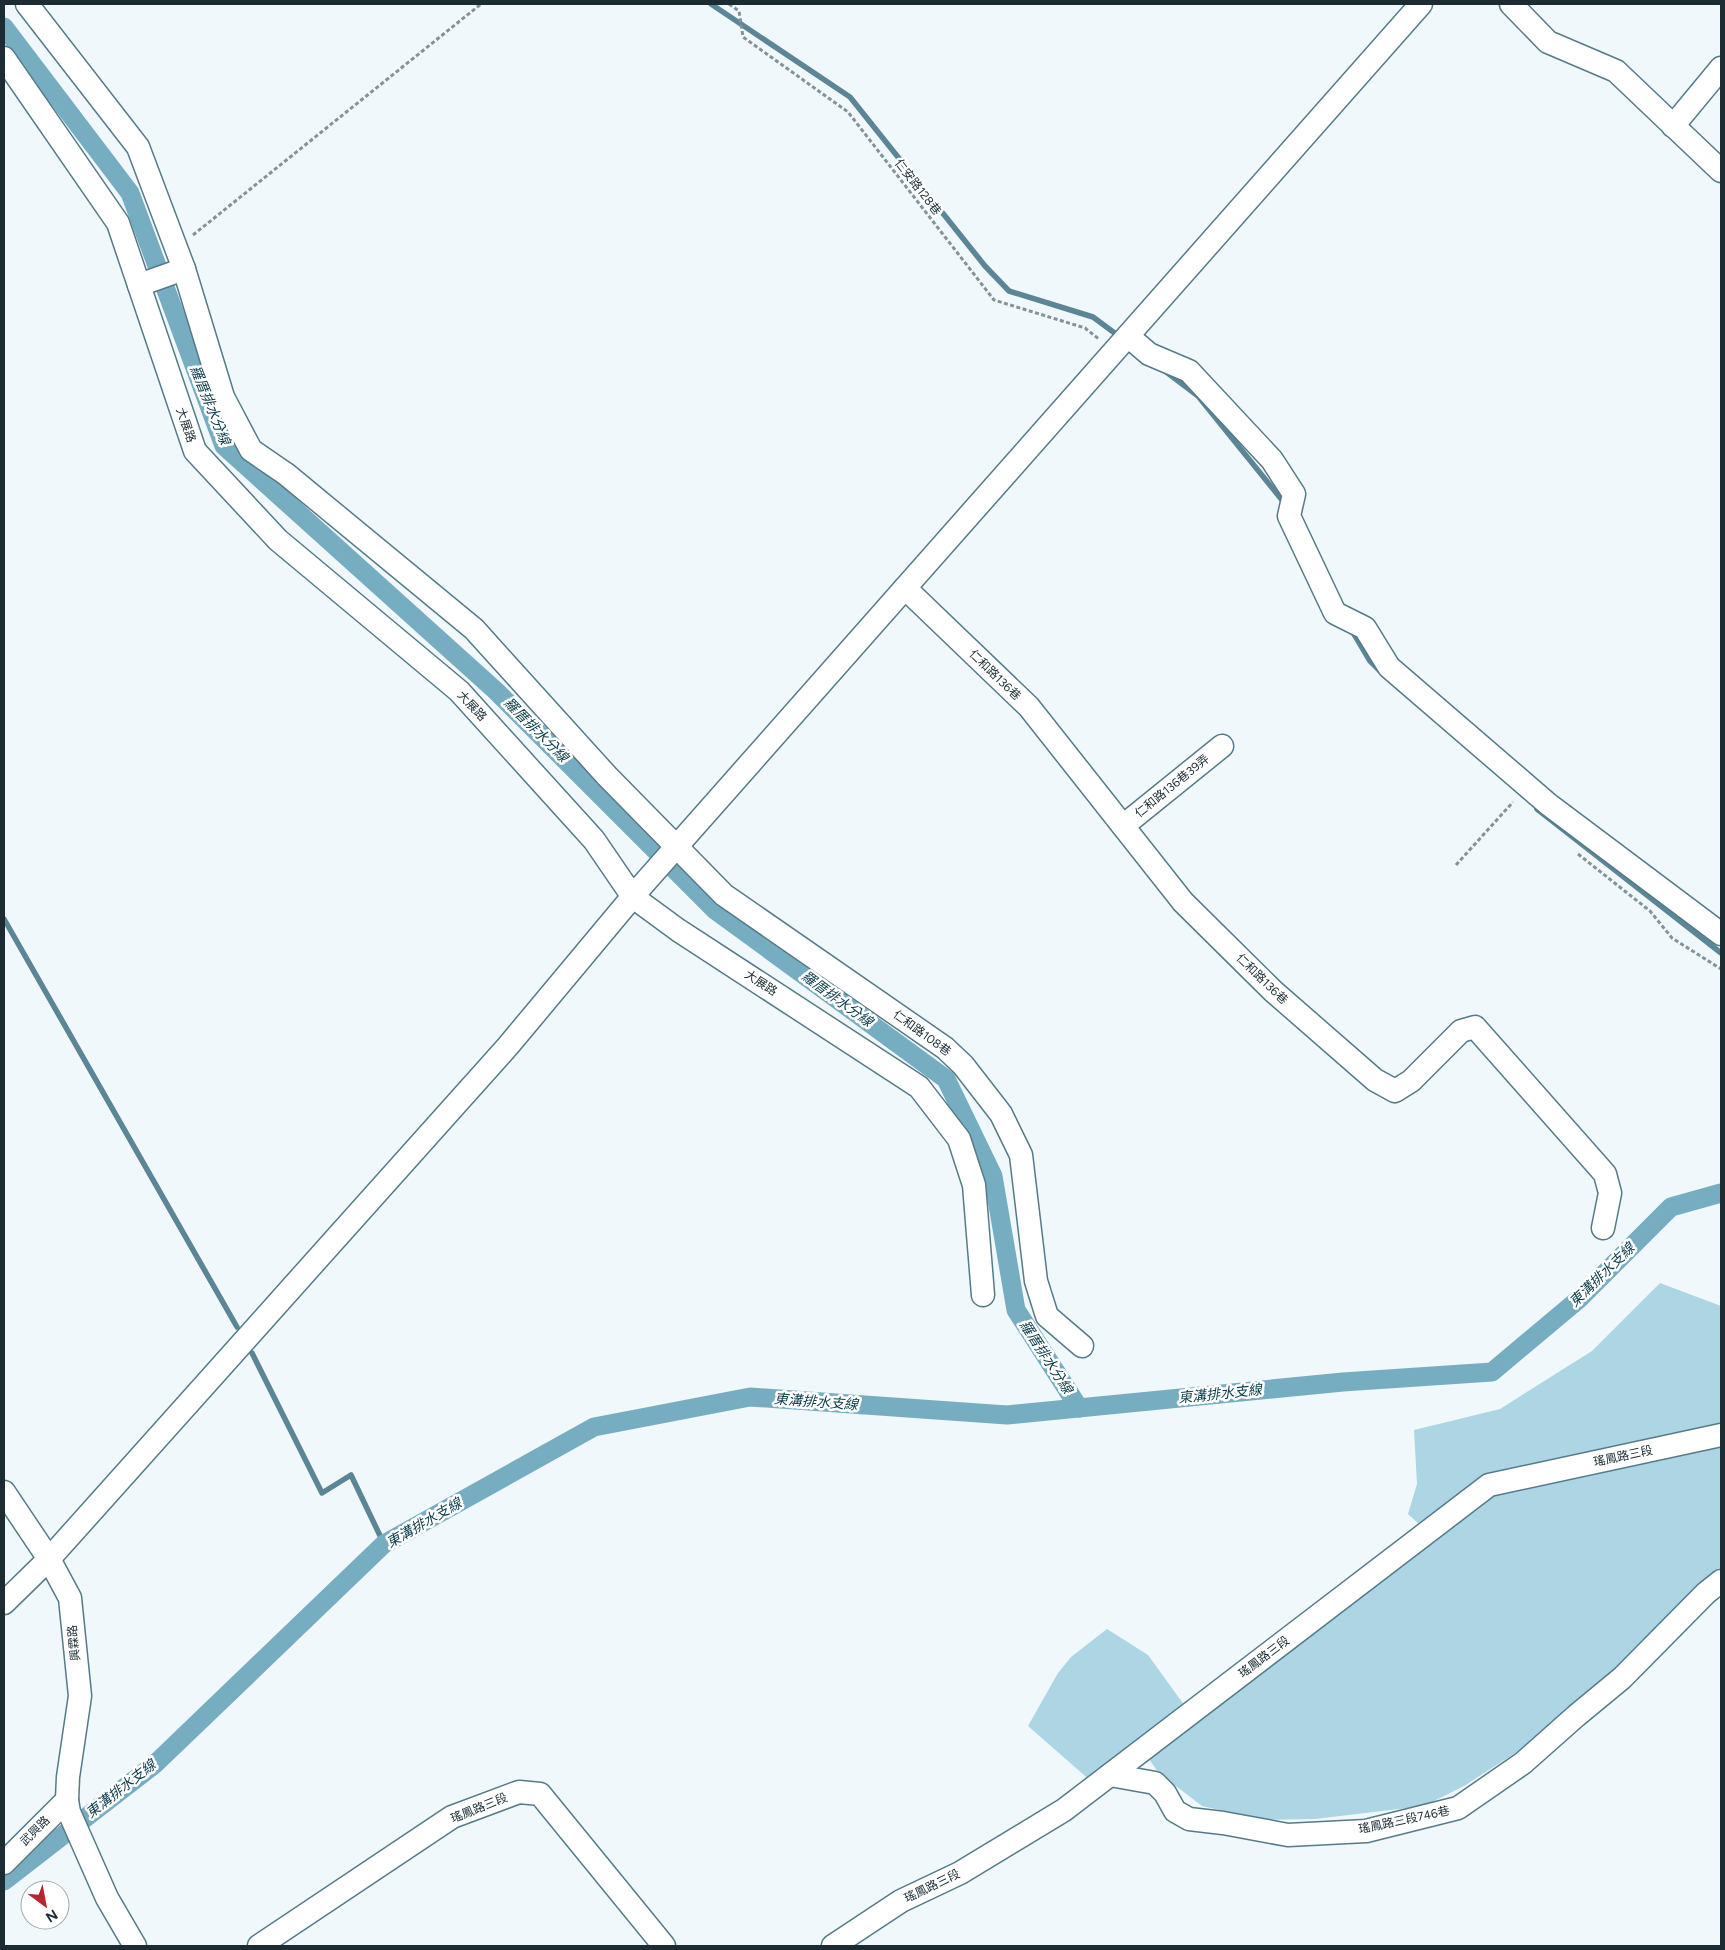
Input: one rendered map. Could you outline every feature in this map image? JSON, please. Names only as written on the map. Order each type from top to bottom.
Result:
[{"type":"street","name":"仁和路108巷","points":[[28,4],[138,147],[180,259],[223,397],[251,450],[286,474],[474,629],[607,776],[724,895],[945,1048],[963,1065],[1001,1114],[1022,1155],[1036,1281],[1047,1316],[1082,1346]]},
{"type":"street","points":[[4,1604],[49,1559],[508,1046],[636,893],[1421,4]]},
{"type":"street","points":[[1511,4],[1548,42],[1616,71],[1721,171]]},
{"type":"street","name":"大展路","points":[[4,58],[118,223],[194,451],[278,540],[459,691],[594,840],[636,893],[678,930],[919,1087],[959,1139],[974,1185],[983,1295]]},
{"type":"street","points":[[1673,126],[1721,68]]},
{"type":"street","points":[[138,285],[180,259]]},
{"type":"street","points":[[1121,344],[1189,371],[1272,460],[1294,494],[1289,516],[1335,613],[1365,628],[1389,667],[1548,804],[1721,934]]},
{"type":"street","name":"仁和路136巷","points":[[905,588],[1029,708],[1183,902],[1273,991],[1375,1080],[1395,1091],[1411,1081],[1461,1031],[1475,1027],[1605,1174],[1610,1193],[1603,1228]]},
{"type":"street","name":"仁和路136巷39弄","points":[[1123,826],[1222,746]]},
{"type":"street","name":"瑤鳳路三段","points":[[833,1946],[901,1901],[960,1873],[1064,1810],[1489,1485],[1721,1435]]},
{"type":"street","name":"興霖路","points":[[4,1492],[49,1559],[70,1598],[80,1696],[68,1777],[68,1806]]},
{"type":"street","name":"瑤鳳路三段746巷","points":[[1110,1775],[1155,1783],[1165,1793],[1175,1811],[1189,1819],[1288,1835],[1366,1831],[1458,1808],[1523,1763],[1622,1678],[1706,1593],[1721,1581]]},
{"type":"street","name":"瑤鳳路三段","points":[[259,1946],[452,1817],[519,1792],[540,1794],[664,1946]]},
{"type":"street","points":[[68,1806],[107,1898],[135,1946]]},
{"type":"street","name":"武興路","points":[[4,1863],[68,1806]]},
{"type":"path","points":[[180,259],[481,4]]},
{"type":"path","name":"仁安路128巷","points":[[729,4],[739,11],[744,37],[848,112],[994,300],[1085,328],[1121,344]]},
{"type":"path","points":[[1456,865],[1512,801],[1519,806]]},
{"type":"path","points":[[1572,849],[1650,911],[1672,938],[1721,969]]},
{"type":"shaded area","points":[[1660,1283],[1721,1306],[1721,1427],[1602,1450],[1420,1525],[1408,1514],[1417,1484],[1414,1430],[1500,1409],[1592,1351]]},
{"type":"shaded area","points":[[1721,1440],[1721,1571],[1625,1660],[1576,1700],[1532,1742],[1464,1786],[1424,1806],[1315,1819],[1262,1820],[1202,1806],[1159,1773],[1148,1758],[1478,1502],[1509,1486]]},
{"type":"shaded area","points":[[1107,1629],[1148,1655],[1187,1709],[1092,1782],[1028,1726],[1058,1673],[1071,1657]]},
{"type":"waterway","points":[[711,4],[850,97],[985,266],[1009,291],[1093,317],[1120,337]]},
{"type":"waterway","name":"羅厝排水分線","points":[[4,27],[130,193],[224,446],[496,691],[715,910],[946,1079],[993,1176],[1016,1310],[1079,1408]]},
{"type":"waterway","points":[[1165,371],[1198,396],[1286,505]]},
{"type":"waterway","points":[[1351,629],[1370,661],[1380,671]]},
{"type":"waterway","points":[[1537,809],[1721,953]]},
{"type":"waterway","points":[[4,919],[237,1327]]},
{"type":"waterway","name":"東溝排水支線","points":[[4,1881],[155,1764],[384,1544],[594,1427],[750,1397],[1007,1415],[1343,1382],[1492,1372],[1579,1299],[1671,1207],[1721,1193]]},
{"type":"waterway","points":[[252,1353],[322,1493],[351,1475],[384,1544]]}]
